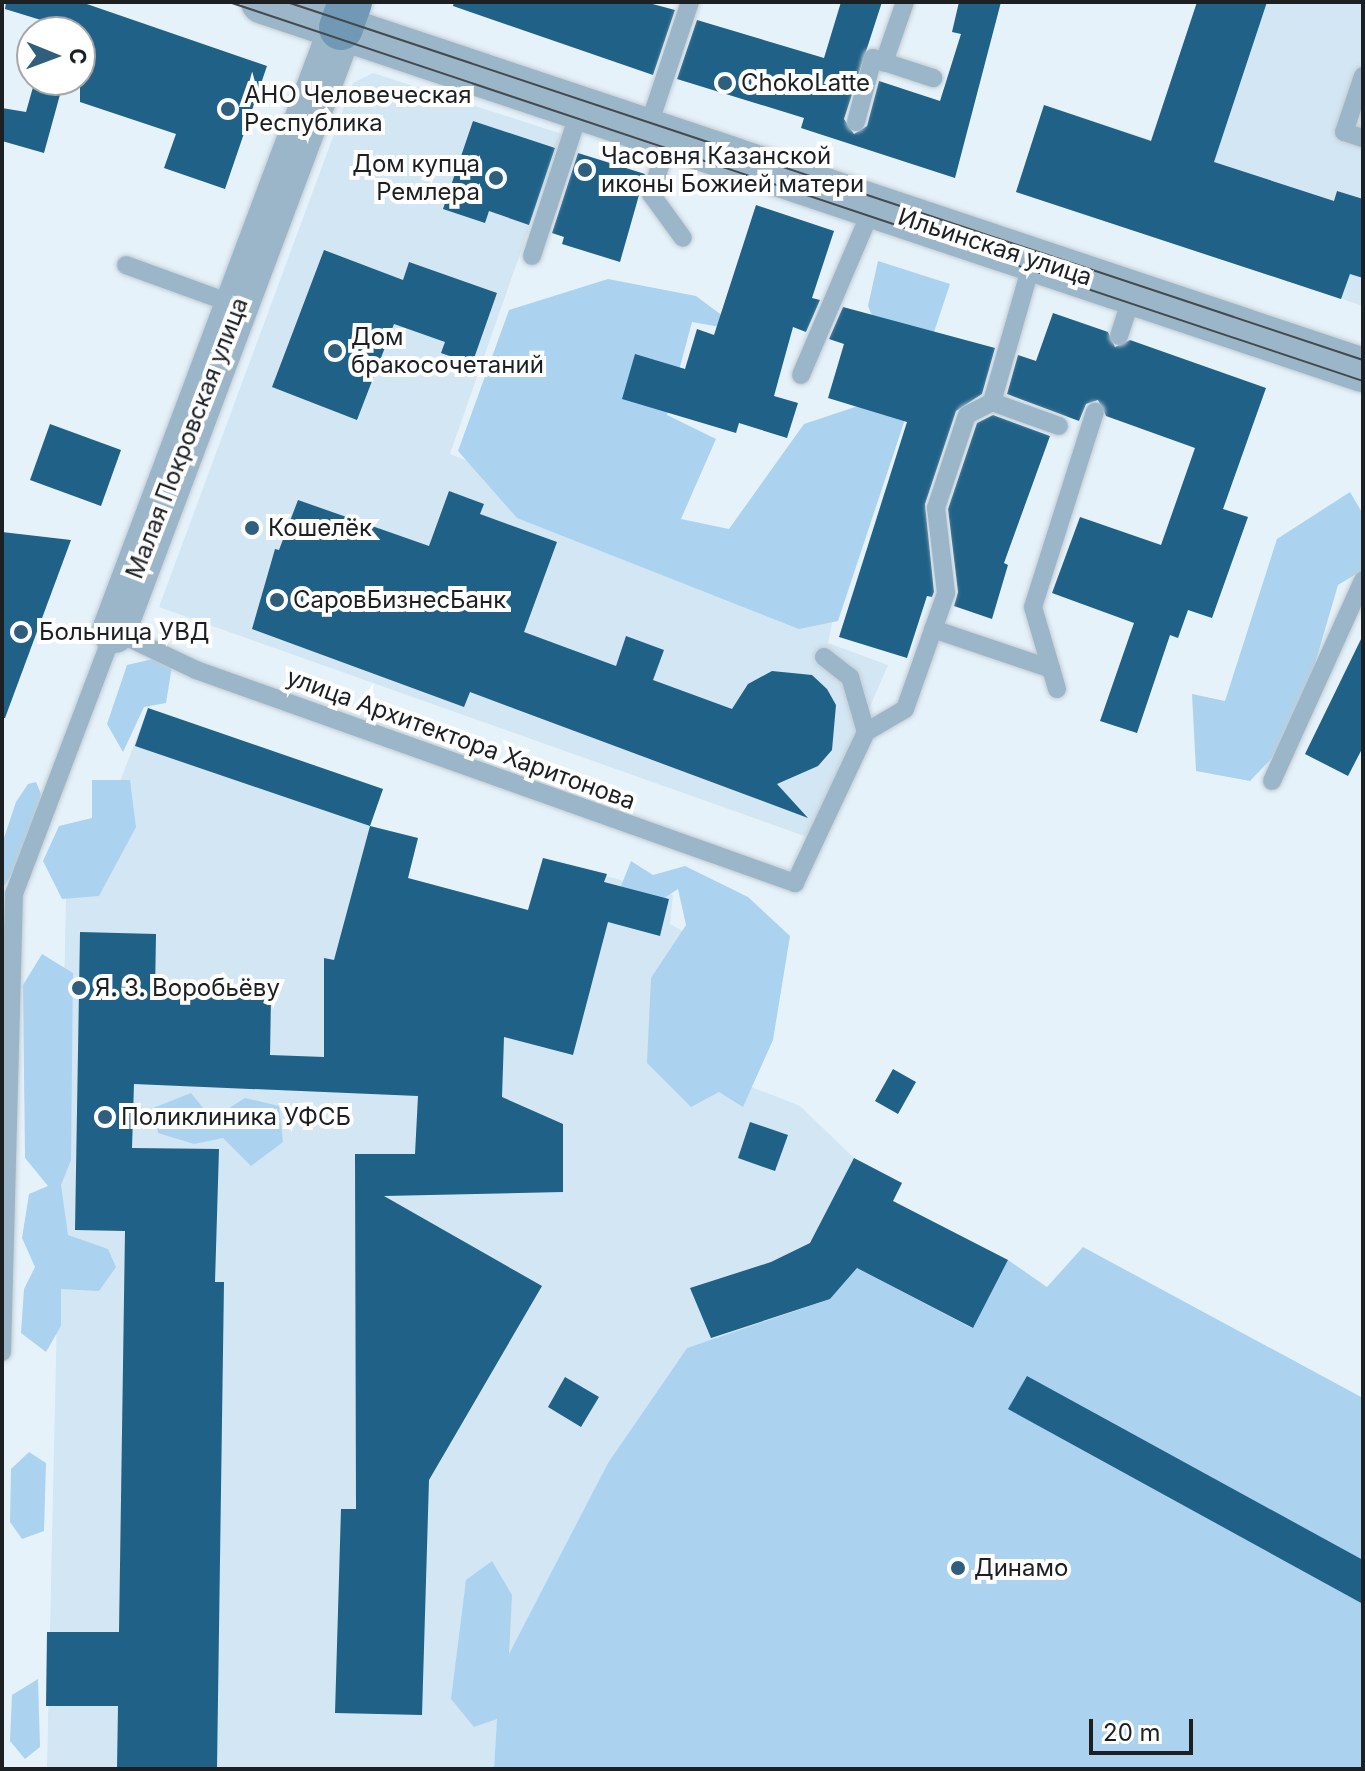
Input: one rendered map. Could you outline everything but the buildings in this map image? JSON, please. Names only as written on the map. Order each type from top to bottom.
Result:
[{"type":"street","name":"Ильинская улица","points":[[263,2],[346,15],[580,109],[1363,370]]},
{"type":"street","name":"Малая Покровская улица","points":[[114,631],[346,15]]},
{"type":"lane","points":[[683,238],[651,194],[658,134],[690,2]]},
{"type":"lane","points":[[884,62],[905,2]]},
{"type":"lane","points":[[856,122],[873,58],[933,78]]},
{"type":"lane","points":[[1363,76],[1344,132],[1363,138]]},
{"type":"lane","points":[[532,256],[580,109]]},
{"type":"lane","points":[[801,375],[873,206]]},
{"type":"lane","points":[[824,657],[850,677],[866,732],[905,709],[946,593],[936,508],[967,415],[992,402],[1033,259]]},
{"type":"lane","points":[[126,265],[237,305]]},
{"type":"lane","points":[[1119,336],[1133,293]]},
{"type":"lane","points":[[992,402],[1059,426]]},
{"type":"lane","points":[[1057,689],[1033,607],[1095,412]]},
{"type":"lane","points":[[1272,781],[1363,580]]},
{"type":"lane","points":[[933,629],[1051,669]]},
{"type":"lane","name":"улица Архитектора Харитонова","points":[[114,631],[196,670],[795,883],[866,732]]},
{"type":"lane","name":"Малая Покровская улица","points":[[2,1352],[14,894],[114,631]]},
{"type":"shaded area","points":[[1197,2],[1363,2],[1363,306],[1016,192],[1044,105],[1151,140]]},
{"type":"shaded area","points":[[373,73],[562,134],[450,454],[835,609],[828,643],[888,665],[813,839],[159,607],[353,83]]},
{"type":"shaded area","points":[[878,261],[950,284],[838,621],[799,629],[517,518],[458,451],[509,310],[608,279],[696,296],[743,331],[692,322],[667,415],[716,439],[681,519],[729,529],[804,424],[903,391],[868,306]]},
{"type":"shaded area","points":[[1350,492],[1363,514],[1361,571],[1338,585],[1310,681],[1272,758],[1250,781],[1196,771],[1192,694],[1225,701],[1277,539]]},
{"type":"shaded area","points":[[153,659],[172,666],[166,703],[144,707],[123,752],[107,724],[127,665]]},
{"type":"shaded area","points":[[148,708],[383,789],[370,826],[418,838],[408,878],[528,910],[543,858],[673,895],[670,924],[730,958],[726,1077],[800,1106],[854,1158],[902,1183],[893,1201],[1008,1260],[973,1328],[857,1268],[830,1299],[687,1348],[608,1463],[500,1674],[494,1769],[47,1769],[66,899],[83,879]]},
{"type":"shaded area","points":[[92,780],[130,780],[136,827],[99,896],[62,899],[43,861],[59,826],[92,818]]},
{"type":"shaded area","points":[[36,782],[41,794],[37,814],[21,858],[2,890],[2,844],[16,802],[28,784]]},
{"type":"shaded area","points":[[631,861],[653,875],[685,866],[748,897],[790,936],[773,1040],[743,1107],[719,1092],[691,1107],[647,1063],[651,978],[686,925],[678,889],[640,914],[615,901]]},
{"type":"shaded area","points":[[42,954],[73,973],[71,1160],[61,1185],[68,1235],[108,1249],[116,1267],[99,1291],[61,1289],[61,1326],[46,1352],[21,1333],[24,1289],[35,1267],[22,1238],[29,1194],[48,1186],[25,1158],[23,985]]},
{"type":"shaded area","points":[[191,1093],[212,1119],[245,1098],[279,1106],[283,1142],[251,1166],[223,1138],[194,1144],[158,1133],[153,1108]]},
{"type":"shaded area","name":"Динамо","points":[[1083,1247],[1363,1398],[1363,1769],[494,1769],[497,1719],[474,1727],[451,1699],[466,1580],[492,1561],[512,1595],[509,1654],[608,1463],[687,1348],[830,1299],[857,1268],[972,1328],[1008,1260],[1047,1287]]},
{"type":"shaded area","points":[[29,1452],[46,1463],[44,1531],[22,1539],[10,1522],[11,1469]]},
{"type":"shaded area","points":[[38,1679],[40,1747],[25,1759],[10,1741],[12,1695]]},
{"type":"tram line","points":[[229,2],[1363,381]]},
{"type":"tram line","points":[[287,2],[1363,360]]},
{"type":"place","name":"ChokoLatte","points":[[725,83]]},
{"type":"place","name":"АНО Человеческая Республика","points":[[228,109]]},
{"type":"place","name":"Часовня Казанской иконы Божией матери","points":[[585,170]]},
{"type":"place","name":"Дом купца Ремлера","points":[[496,178]]},
{"type":"place","name":"Дом бракосочетаний","points":[[335,351]]},
{"type":"place","name":"Кошелёк","points":[[252,528]]},
{"type":"place","name":"СаровБизнесБанк","points":[[277,600]]},
{"type":"place","name":"Больница УВД","points":[[21,632]]},
{"type":"place","name":"Я. З. Воробьёву","points":[[79,988]]},
{"type":"place","name":"Поликлиника УФСБ","points":[[105,1117]]},
{"type":"place","name":"Динамо","points":[[958,1568]]}]
